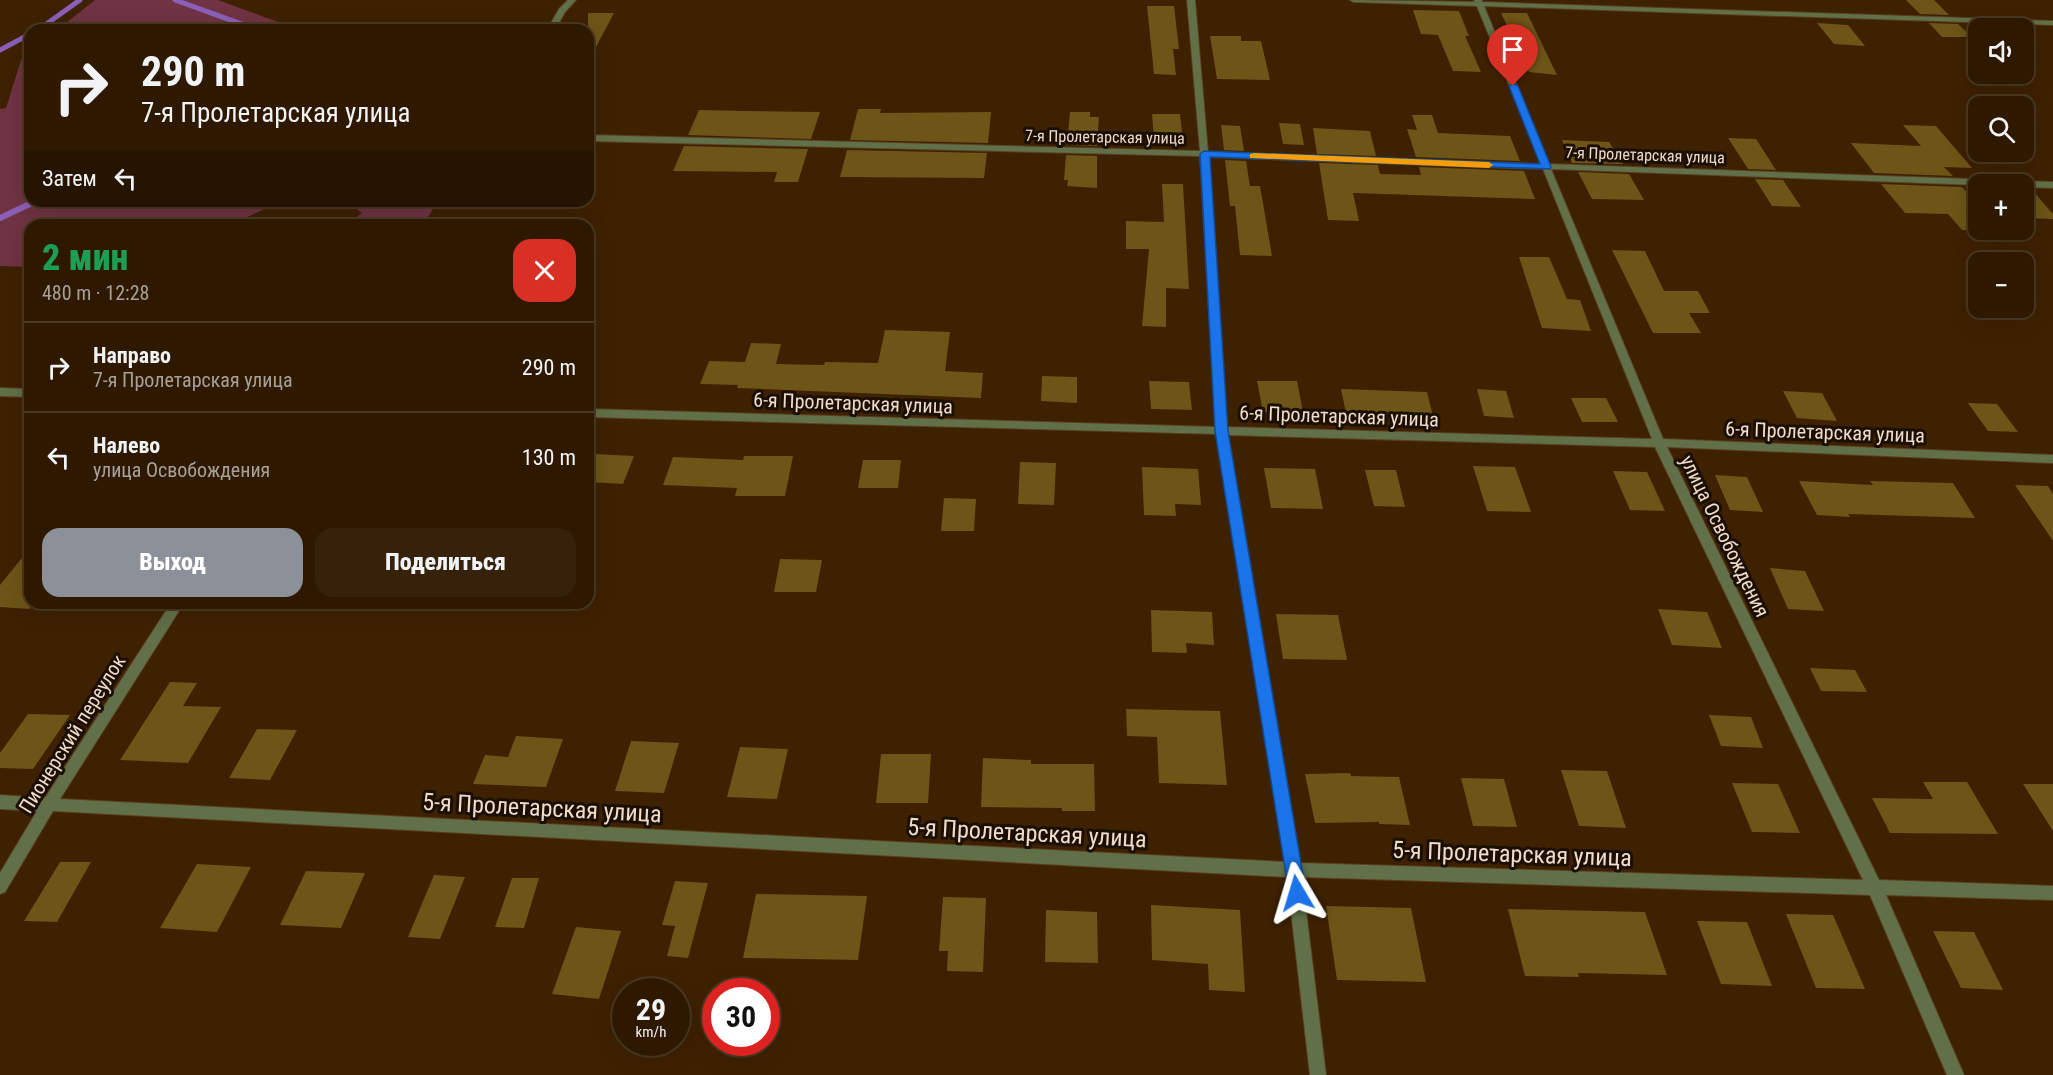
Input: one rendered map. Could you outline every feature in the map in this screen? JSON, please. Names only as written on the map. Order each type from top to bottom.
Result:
[{"type":"street","points":[[554,24],[572,0]]},
{"type":"street","points":[[1191,0],[1204,154],[1222,431],[1294,870],[1318,1075]]},
{"type":"street","points":[[1354,0],[1479,2],[2053,23]]},
{"type":"street","name":"улица Освобождения","points":[[1479,2],[1659,443],[1874,886],[1956,1075]]},
{"type":"street","name":"7-я Пролетарская улица","points":[[594,138],[1204,154],[2053,185]]},
{"type":"street","points":[[0,392],[24,393]]},
{"type":"street","name":"6-я Пролетарская улица","points":[[594,414],[1659,443],[2053,459]]},
{"type":"street","name":"Пионерский переулок","points":[[0,887],[49,804],[174,609]]},
{"type":"street","name":"5-я Пролетарская улица","points":[[0,802],[1294,870],[2053,893]]},
{"type":"shaded area","points":[[95,0],[218,0],[284,24],[65,24]]},
{"type":"shaded area","points":[[24,57],[24,207],[268,207],[243,219],[24,219],[24,267],[0,266],[0,109],[6,108],[21,60]]},
{"type":"shaded area","points":[[354,207],[434,207],[427,219],[354,219],[362,213]]},
{"type":"building","points":[[1906,0],[1934,0],[1949,15],[1920,14]]},
{"type":"building","points":[[1147,6],[1174,6],[1179,49],[1173,49],[1176,75],[1154,74]]},
{"type":"building","points":[[1413,10],[1459,11],[1469,36],[1465,36],[1481,72],[1453,71],[1438,35],[1421,34]]},
{"type":"building","points":[[588,13],[614,13],[594,51],[594,24],[588,24]]},
{"type":"building","points":[[1501,13],[1527,13],[1557,75],[1529,72]]},
{"type":"building","points":[[1817,23],[1848,25],[1865,46],[1834,44]]},
{"type":"building","points":[[1929,23],[1958,24],[1968,33],[1968,37],[1942,37]]},
{"type":"building","points":[[1210,36],[1241,36],[1241,41],[1261,41],[1270,80],[1217,79]]},
{"type":"building","points":[[858,109],[881,109],[880,113],[991,112],[988,143],[850,140]]},
{"type":"building","points":[[699,110],[820,112],[811,139],[688,135]]},
{"type":"building","points":[[1070,112],[1090,112],[1090,117],[1099,117],[1097,146],[1067,145]]},
{"type":"building","points":[[1152,114],[1180,114],[1183,139],[1154,139]]},
{"type":"building","points":[[1412,115],[1432,115],[1438,133],[1510,136],[1520,161],[1416,157],[1407,129],[1417,130]]},
{"type":"building","points":[[1279,123],[1300,124],[1304,145],[1283,144]]},
{"type":"building","points":[[1221,125],[1240,126],[1244,151],[1224,150]]},
{"type":"building","points":[[1903,125],[1936,126],[1972,168],[1944,167],[1953,176],[1874,173],[1851,143],[1921,146]]},
{"type":"building","points":[[1313,128],[1370,131],[1376,156],[1317,154]]},
{"type":"building","points":[[1728,138],[1756,139],[1776,170],[1748,169]]},
{"type":"building","points":[[1562,140],[1609,142],[1623,164],[1572,163]]},
{"type":"building","points":[[684,146],[808,149],[798,182],[774,182],[777,172],[673,171]]},
{"type":"building","points":[[847,150],[987,153],[984,178],[840,177]]},
{"type":"building","points":[[1066,155],[1097,156],[1097,188],[1067,186],[1068,180],[1064,180]]},
{"type":"building","points":[[1225,160],[1246,161],[1250,186],[1260,186],[1272,256],[1240,255],[1235,206],[1230,206]]},
{"type":"building","points":[[1319,163],[1378,165],[1380,174],[1421,175],[1419,167],[1524,171],[1535,199],[1353,193],[1359,221],[1328,220]]},
{"type":"building","points":[[1578,172],[1629,174],[1644,200],[1592,199]]},
{"type":"building","points":[[1755,179],[1783,180],[1801,207],[1772,206]]},
{"type":"building","points":[[1162,184],[1183,184],[1189,289],[1166,288],[1166,327],[1142,326],[1149,249],[1126,249],[1126,221],[1164,222]]},
{"type":"building","points":[[1881,184],[1962,187],[1968,194],[1968,230],[1962,230],[1948,214],[1905,213]]},
{"type":"building","points":[[2034,192],[2053,214],[2053,219],[2034,218]]},
{"type":"building","points":[[1612,250],[1645,251],[1664,291],[1698,291],[1710,313],[1689,313],[1701,333],[1653,333]]},
{"type":"building","points":[[1519,257],[1549,257],[1567,299],[1580,300],[1591,331],[1542,328]]},
{"type":"building","points":[[885,330],[950,332],[945,371],[983,373],[981,398],[737,388],[738,385],[700,384],[709,361],[745,362],[751,343],[781,344],[776,364],[878,363]]},
{"type":"building","points":[[1042,376],[1077,377],[1077,403],[1041,401]]},
{"type":"building","points":[[1149,381],[1189,382],[1192,410],[1151,409]]},
{"type":"building","points":[[1257,381],[1297,381],[1303,412],[1263,412]]},
{"type":"building","points":[[1341,389],[1427,392],[1433,416],[1346,413]]},
{"type":"building","points":[[1477,389],[1506,391],[1514,418],[1484,416]]},
{"type":"building","points":[[1783,391],[1822,393],[1837,421],[1797,418]]},
{"type":"building","points":[[1571,398],[1606,398],[1618,422],[1582,422]]},
{"type":"building","points":[[1968,403],[1997,404],[2018,432],[1988,431]]},
{"type":"building","points":[[594,454],[634,456],[623,484],[594,482]]},
{"type":"building","points":[[744,456],[793,456],[785,496],[735,496],[737,488],[663,485],[673,457],[743,460]]},
{"type":"building","points":[[863,460],[901,460],[898,488],[858,488]]},
{"type":"building","points":[[1020,462],[1056,463],[1054,505],[1018,504]]},
{"type":"building","points":[[1473,466],[1515,467],[1531,512],[1487,511]]},
{"type":"building","points":[[1142,467],[1198,469],[1201,505],[1175,504],[1176,516],[1144,515]]},
{"type":"building","points":[[1264,468],[1315,469],[1323,509],[1271,508]]},
{"type":"building","points":[[1365,470],[1396,470],[1405,507],[1374,506]]},
{"type":"building","points":[[1613,471],[1647,472],[1665,511],[1630,510]]},
{"type":"building","points":[[1715,475],[1747,477],[1763,512],[1730,510]]},
{"type":"building","points":[[1799,481],[1873,485],[1870,481],[1953,483],[1975,518],[1817,515]]},
{"type":"building","points":[[2015,485],[2048,486],[2053,494],[2053,541]]},
{"type":"building","points":[[944,498],[976,499],[974,531],[941,531]]},
{"type":"building","points":[[24,555],[24,609],[0,607],[0,585]]},
{"type":"building","points":[[780,559],[822,560],[816,592],[774,592]]},
{"type":"building","points":[[1770,568],[1805,571],[1824,611],[1788,609]]},
{"type":"building","points":[[1658,609],[1707,612],[1722,648],[1672,645]]},
{"type":"building","points":[[1151,610],[1212,612],[1214,645],[1186,643],[1187,653],[1152,652]]},
{"type":"building","points":[[1276,614],[1338,615],[1347,660],[1283,659]]},
{"type":"building","points":[[1810,668],[1855,670],[1867,692],[1821,691]]},
{"type":"building","points":[[170,682],[197,683],[183,706],[221,707],[188,763],[120,760]]},
{"type":"building","points":[[1126,709],[1220,711],[1227,785],[1159,783],[1157,737],[1127,736]]},
{"type":"building","points":[[28,714],[70,715],[33,769],[0,768],[0,753]]},
{"type":"building","points":[[1709,715],[1751,717],[1763,748],[1721,746]]},
{"type":"building","points":[[257,729],[297,730],[270,780],[229,778]]},
{"type":"building","points":[[516,736],[563,739],[546,787],[473,784],[485,755],[508,757]]},
{"type":"building","points":[[631,741],[679,743],[664,793],[615,791]]},
{"type":"building","points":[[740,747],[788,749],[777,799],[727,797]]},
{"type":"building","points":[[881,754],[931,754],[928,803],[876,803]]},
{"type":"building","points":[[983,758],[1031,760],[1031,764],[1094,764],[1095,811],[1062,811],[1062,808],[981,807]]},
{"type":"building","points":[[1561,770],[1607,771],[1626,828],[1579,826]]},
{"type":"building","points":[[1350,773],[1351,776],[1399,777],[1410,825],[1379,824],[1379,822],[1315,823],[1305,774]]},
{"type":"building","points":[[1461,778],[1504,779],[1517,827],[1473,826]]},
{"type":"building","points":[[1923,782],[1967,782],[1998,834],[1890,833],[1872,798],[1933,799]]},
{"type":"building","points":[[1732,783],[1778,784],[1800,833],[1752,832]]},
{"type":"building","points":[[2023,784],[2053,784],[2053,831]]},
{"type":"building","points":[[60,862],[91,862],[57,922],[24,921]]},
{"type":"building","points":[[197,864],[251,867],[217,932],[160,928]]},
{"type":"building","points":[[306,871],[365,873],[341,928],[280,925]]},
{"type":"building","points":[[434,875],[465,877],[440,939],[408,937]]},
{"type":"building","points":[[512,878],[539,878],[524,928],[495,927]]},
{"type":"building","points":[[675,881],[708,883],[688,958],[667,956],[675,926],[662,925]]},
{"type":"building","points":[[756,894],[867,896],[858,960],[743,958]]},
{"type":"building","points":[[943,897],[986,898],[983,972],[947,971],[948,951],[939,951]]},
{"type":"building","points":[[1151,905],[1240,910],[1245,992],[1209,990],[1208,964],[1152,960]]},
{"type":"building","points":[[1326,906],[1411,908],[1426,982],[1337,980]]},
{"type":"building","points":[[1508,909],[1645,912],[1667,975],[1578,973],[1579,977],[1525,976]]},
{"type":"building","points":[[1046,910],[1097,912],[1098,963],[1045,962]]},
{"type":"building","points":[[1786,914],[1833,915],[1865,989],[1816,988]]},
{"type":"building","points":[[1697,921],[1747,922],[1772,986],[1721,984]]},
{"type":"building","points":[[576,927],[621,931],[599,999],[552,994]]},
{"type":"building","points":[[1933,931],[1974,932],[2003,990],[1961,988]]},
{"type":"waterway","points":[[46,24],[80,0]]},
{"type":"waterway","points":[[175,0],[241,24]]},
{"type":"waterway","points":[[0,50],[24,37]]},
{"type":"waterway","points":[[0,218],[24,207]]},
{"type":"slow traffic","points":[[1254,156],[1489,165]]},
{"type":"route","points":[[1297,893],[1222,431],[1204,154],[1546,167],[1513,86]]}]
